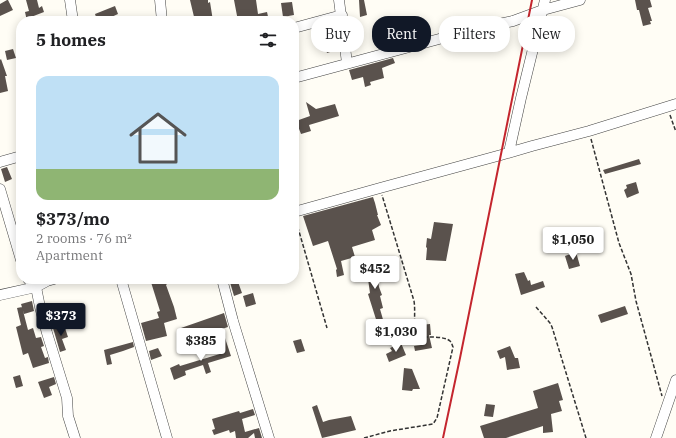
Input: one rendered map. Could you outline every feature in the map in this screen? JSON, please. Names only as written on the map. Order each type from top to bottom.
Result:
[{"type":"street","points":[[70,0],[72,16]]},
{"type":"street","points":[[160,0],[162,16]]},
{"type":"street","points":[[339,0],[347,64]]},
{"type":"street","points":[[299,77],[480,28],[513,21],[544,5],[580,0]]},
{"type":"street","points":[[509,152],[544,5]]},
{"type":"street","points":[[299,27],[342,15]]},
{"type":"street","points":[[299,216],[380,188],[589,131],[672,105]]},
{"type":"street","points":[[0,162],[16,157]]},
{"type":"street","points":[[0,189],[16,243]]},
{"type":"street","points":[[33,284],[36,287],[47,333],[67,398],[68,416],[76,438]]},
{"type":"street","points":[[0,295],[36,287],[42,284]]},
{"type":"street","points":[[121,284],[167,438]]},
{"type":"street","points":[[223,284],[233,321],[269,438]]},
{"type":"street","points":[[656,438],[676,380]]},
{"type":"path","points":[[672,105],[676,132]]},
{"type":"path","points":[[589,131],[619,243],[631,274],[636,301],[666,409]]},
{"type":"path","points":[[364,438],[390,431],[433,424],[437,418],[453,347],[452,342],[449,340],[434,336],[419,337],[416,332],[414,325],[414,301],[380,188]]},
{"type":"path","points":[[299,231],[327,328]]},
{"type":"path","points":[[536,307],[552,327],[586,438]]},
{"type":"building","points":[[7,0],[13,10],[0,16],[0,4]]},
{"type":"building","points":[[26,0],[37,0],[39,8],[42,6],[44,12],[34,16],[26,16],[25,12],[29,11]]},
{"type":"building","points":[[190,0],[208,0],[208,3],[210,2],[212,16],[194,16]]},
{"type":"building","points":[[234,0],[256,0],[258,14],[267,12],[268,16],[237,16]]},
{"type":"building","points":[[359,0],[364,0],[367,15],[360,16]]},
{"type":"building","points":[[635,0],[650,0],[652,7],[648,8],[652,21],[650,21],[651,24],[643,26]]},
{"type":"building","points":[[292,2],[294,15],[283,16],[281,3]]},
{"type":"building","points":[[115,6],[118,14],[114,16],[96,16],[95,14]]},
{"type":"building","points":[[13,49],[16,58],[7,60],[5,51]]},
{"type":"building","points":[[393,58],[395,63],[382,68],[384,78],[370,82],[371,85],[365,87],[363,77],[352,80],[349,70]]},
{"type":"building","points":[[1,59],[7,76],[5,76],[8,91],[0,93],[0,60]]},
{"type":"building","points":[[306,102],[316,109],[335,104],[339,116],[309,125],[311,131],[301,134],[299,129],[299,120],[310,116]]},
{"type":"building","points":[[639,159],[641,164],[605,174],[603,170]]},
{"type":"building","points":[[7,167],[12,179],[5,182],[1,169]]},
{"type":"building","points":[[636,182],[639,193],[627,198],[624,190],[627,188],[626,185]]},
{"type":"building","points":[[373,197],[381,225],[372,230],[375,240],[352,247],[355,257],[341,261],[344,275],[337,277],[337,269],[328,241],[313,246],[303,216]]},
{"type":"building","points":[[434,222],[453,224],[446,261],[426,260],[427,238],[431,239]]},
{"type":"building","points":[[576,252],[580,266],[569,269],[565,256]]},
{"type":"building","points":[[376,256],[380,271],[377,272],[383,308],[380,309],[386,330],[380,332],[368,294],[370,293],[368,279],[363,260]]},
{"type":"building","points":[[524,272],[528,281],[530,280],[531,285],[543,281],[545,287],[521,295],[515,274]]},
{"type":"building","points":[[152,284],[167,284],[166,285],[177,319],[164,323],[167,336],[146,341],[141,323],[159,318],[157,312],[160,311]]},
{"type":"building","points":[[230,284],[239,284],[242,293],[234,296]]},
{"type":"building","points":[[253,293],[256,304],[246,307],[243,296]]},
{"type":"building","points":[[32,301],[34,311],[24,314],[21,304]]},
{"type":"building","points":[[625,306],[628,314],[601,323],[598,315]]},
{"type":"building","points":[[22,307],[28,330],[33,328],[36,338],[41,337],[44,346],[41,347],[45,358],[48,357],[49,363],[33,368],[28,353],[23,355],[16,327],[21,325],[17,308]]},
{"type":"building","points":[[224,313],[228,327],[185,341],[181,328]]},
{"type":"building","points":[[430,324],[431,335],[429,335],[432,348],[415,351],[414,346],[421,345],[419,325]]},
{"type":"building","points":[[64,325],[68,337],[62,339],[66,350],[60,352],[53,328]]},
{"type":"building","points":[[225,338],[231,356],[208,363],[211,372],[206,374],[203,365],[185,371],[186,375],[174,380],[170,368],[179,364],[180,366],[223,353],[218,341]]},
{"type":"building","points":[[301,339],[305,351],[297,353],[293,341]]},
{"type":"building","points":[[133,342],[134,347],[110,355],[112,364],[107,365],[104,350]]},
{"type":"building","points":[[401,343],[406,355],[389,362],[386,354],[392,351],[390,348]]},
{"type":"building","points":[[510,346],[515,358],[518,358],[520,368],[507,370],[505,357],[500,359],[497,351]]},
{"type":"building","points":[[158,348],[162,356],[151,360],[149,351]]},
{"type":"building","points":[[404,368],[412,369],[420,389],[413,389],[412,391],[402,390]]},
{"type":"building","points":[[20,375],[23,386],[16,388],[13,377]]},
{"type":"building","points":[[54,377],[56,384],[49,387],[52,395],[44,398],[38,382]]},
{"type":"building","points":[[558,383],[563,400],[559,401],[562,411],[551,414],[553,432],[543,433],[543,426],[506,438],[484,438],[480,426],[538,408],[533,391]]},
{"type":"building","points":[[486,404],[495,405],[493,417],[484,416]]},
{"type":"building","points":[[317,405],[323,422],[351,416],[356,430],[322,438],[312,407]]},
{"type":"building","points":[[253,409],[255,415],[242,419],[245,432],[259,428],[262,438],[255,438],[254,433],[248,438],[236,438],[235,431],[230,433],[229,430],[214,435],[212,430],[215,429],[212,419],[239,411],[240,413]]},
{"type":"railway","points":[[443,438],[532,0]]}]
